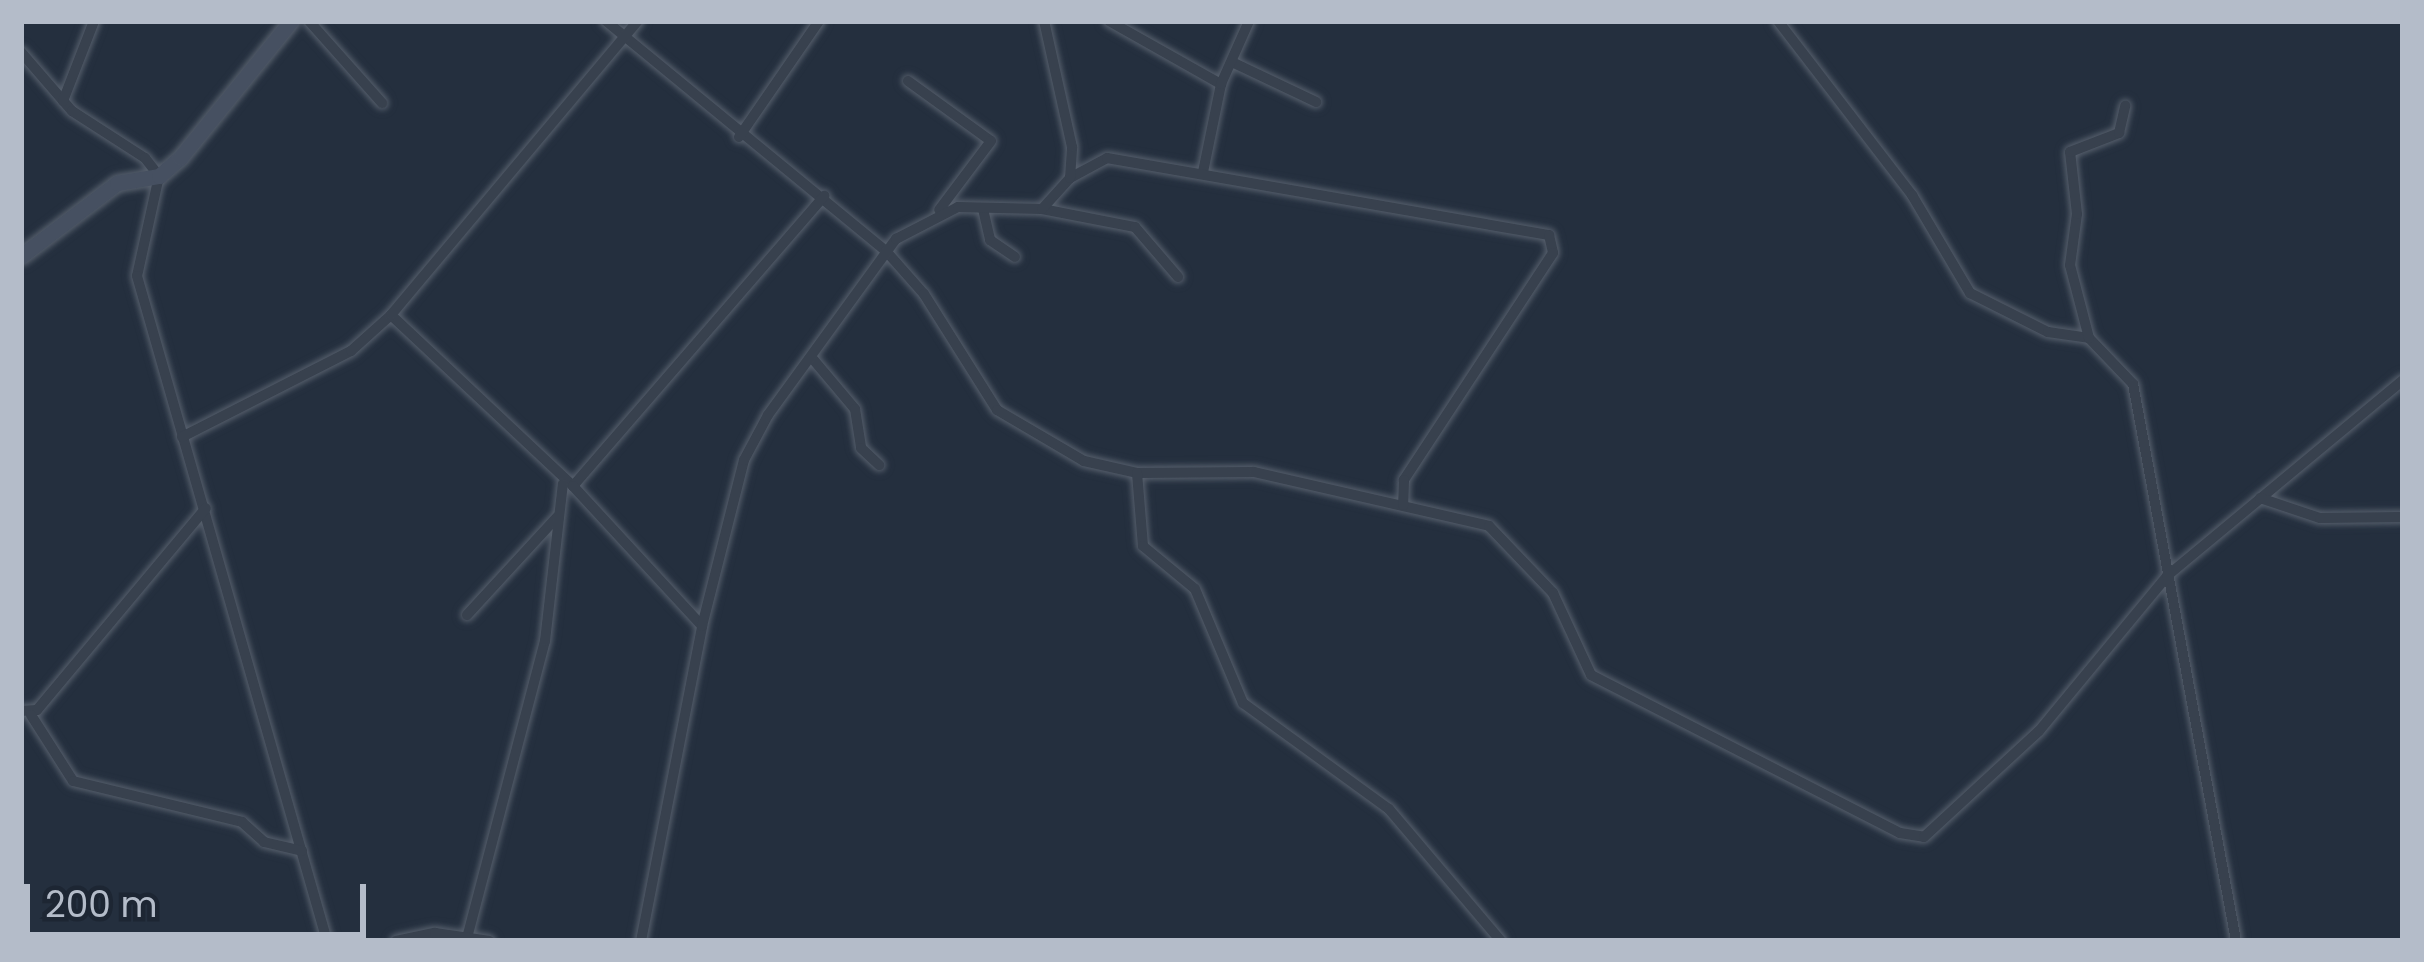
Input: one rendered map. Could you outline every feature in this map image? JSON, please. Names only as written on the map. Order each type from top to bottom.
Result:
[{"type":"street","points":[[63,101],[94,21]]},
{"type":"street","points":[[291,21],[159,176],[137,275],[327,941]]},
{"type":"street","points":[[309,21],[382,103]]},
{"type":"street","points":[[606,21],[739,137],[824,196],[886,250],[924,294],[997,410],[1084,461],[1137,472],[1254,472],[1489,526],[1553,592],[1591,675],[1900,833],[1924,837],[2039,731],[2167,576],[2403,380]]},
{"type":"street","points":[[182,437],[351,351],[391,315],[638,21]]},
{"type":"street","points":[[739,137],[819,21]]},
{"type":"street","points":[[1044,21],[1072,147],[1070,178]]},
{"type":"street","points":[[1109,21],[1221,84]]},
{"type":"street","points":[[1202,172],[1221,84],[1250,21]]},
{"type":"street","points":[[1778,21],[1912,195],[1970,292],[2048,332],[2089,338]]},
{"type":"street","points":[[21,52],[63,101],[159,176]]},
{"type":"street","points":[[1234,63],[1316,102]]},
{"type":"street","points":[[641,941],[703,626],[744,460],[886,250],[937,212],[991,141],[908,81]]},
{"type":"street","points":[[2126,106],[2119,133],[2070,152],[2077,214],[2070,265],[2089,338],[2133,384],[2236,941]]},
{"type":"street","points":[[1042,209],[1070,178],[1108,158],[1202,172],[1331,202],[1549,235],[1553,254],[1404,480],[1402,505]]},
{"type":"street","points":[[21,256],[117,183],[159,176]]},
{"type":"street","points":[[467,938],[544,641],[568,485],[824,196]]},
{"type":"street","points":[[983,209],[990,240],[1016,257]]},
{"type":"street","points":[[937,212],[1042,209],[1135,227],[1178,278]]},
{"type":"street","points":[[391,315],[568,485],[703,626]]},
{"type":"street","points":[[812,358],[855,409],[861,448],[880,465]]},
{"type":"street","points":[[1137,472],[1143,546],[1195,589],[1243,703],[1389,809],[1501,941]]},
{"type":"street","points":[[2260,498],[2320,518],[2403,517]]},
{"type":"street","points":[[206,508],[26,713],[73,781],[242,822],[264,842],[302,851]]},
{"type":"street","points":[[467,615],[560,514]]},
{"type":"street","points":[[396,941],[489,941]]}]
